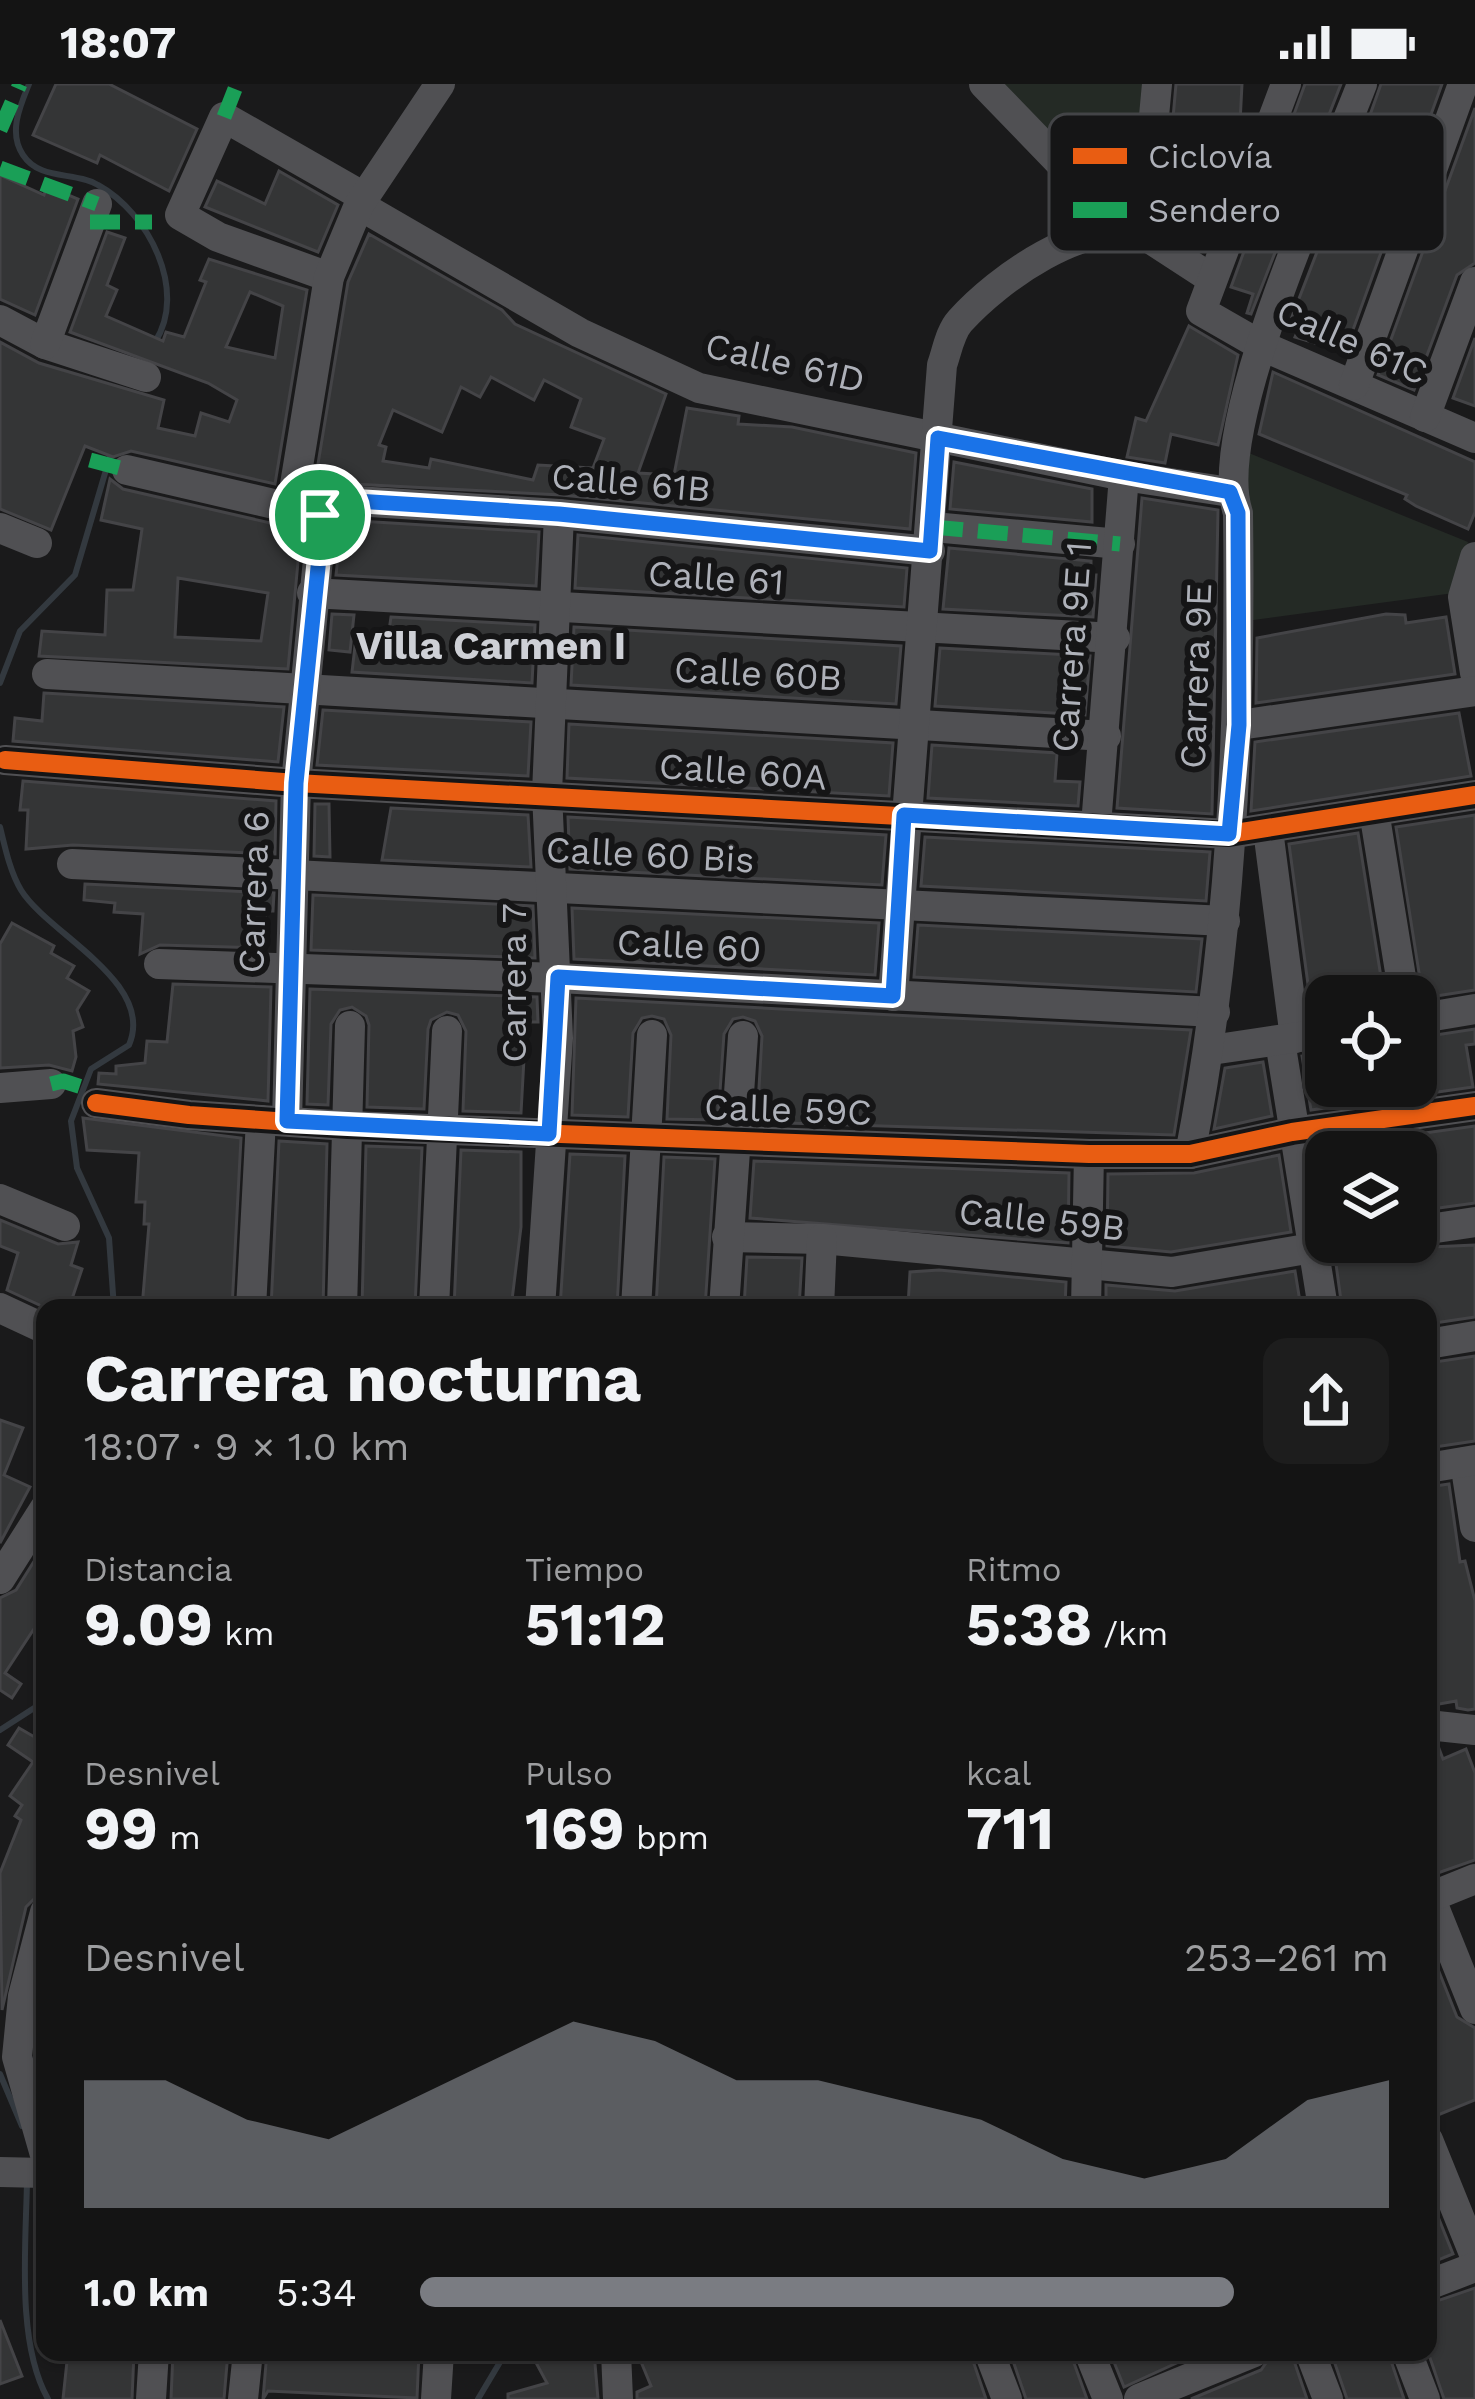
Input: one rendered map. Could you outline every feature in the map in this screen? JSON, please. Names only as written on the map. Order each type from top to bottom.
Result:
[{"type":"street","points":[[312,508],[329,277],[361,201],[440,84]]},
{"type":"street","points":[[984,84],[1049,149]]},
{"type":"street","points":[[1154,114],[1157,84]]},
{"type":"street","points":[[1275,114],[1286,84]]},
{"type":"street","name":"Carrera 9E","points":[[1351,114],[1362,84]]},
{"type":"street","points":[[1445,134],[1463,84]]},
{"type":"street","name":"Calle 61D","points":[[329,277],[218,237],[180,215],[224,117],[580,333],[699,388],[1124,476],[1230,492]]},
{"type":"street","points":[[45,344],[97,204]]},
{"type":"street","points":[[893,996],[941,365],[957,324],[1014,276],[1055,252]]},
{"type":"street","points":[[1167,252],[1212,279],[1222,252]]},
{"type":"street","name":"Carrera 9E","points":[[1190,1154],[1215,1012],[1239,725],[1238,513],[1230,492],[1262,346],[1298,252]]},
{"type":"street","points":[[1354,385],[1402,252]]},
{"type":"street","name":"Calle 61C","points":[[1212,279],[1201,311],[1262,346],[1475,438]]},
{"type":"street","points":[[1425,417],[1475,282]]},
{"type":"street","points":[[0,320],[45,344],[135,374]]},
{"type":"street","name":"Calle 61B","points":[[127,470],[312,508],[559,514],[931,539],[1120,544]]},
{"type":"street","name":"Carrera 9E 1","points":[[1096,825],[1124,476]]},
{"type":"street","name":"Carrera 6","points":[[252,1299],[291,970],[296,783],[312,593],[312,508]]},
{"type":"street","name":"Carrera 7","points":[[540,1299],[558,977],[547,793],[559,514]]},
{"type":"street","points":[[0,528],[37,543]]},
{"type":"street","points":[[1475,557],[1463,597],[1475,673]]},
{"type":"street","name":"Calle 61","points":[[312,593],[1114,638]]},
{"type":"street","name":"Calle 60B","points":[[47,674],[913,721],[1106,736]]},
{"type":"street","points":[[1239,725],[1475,691]]},
{"type":"street","name":"Calle 60A","points":[[5,760],[296,783],[547,793],[1229,834],[1475,795]]},
{"type":"street","points":[[1374,811],[1400,975]]},
{"type":"street","points":[[1268,830],[1300,1037],[1292,1132],[1305,1203]]},
{"type":"street","name":"Calle 60 Bis","points":[[72,864],[1225,921]]},
{"type":"street","name":"Calle 60","points":[[159,964],[558,977],[1215,1012]]},
{"type":"street","points":[[1437,1015],[1475,1009]]},
{"type":"street","points":[[342,1299],[350,1026]]},
{"type":"street","points":[[434,1299],[447,1031]]},
{"type":"street","points":[[638,1299],[652,1035]]},
{"type":"street","points":[[724,1299],[743,1036]]},
{"type":"street","points":[[1210,1050],[1300,1037]]},
{"type":"street","points":[[0,1088],[51,1084]]},
{"type":"street","name":"Calle 59C","points":[[95,1103],[348,1126],[1089,1154],[1190,1154],[1292,1132],[1475,1106]]},
{"type":"street","points":[[1086,1299],[1089,1154]]},
{"type":"street","points":[[0,1199],[65,1226]]},
{"type":"street","points":[[1437,1228],[1475,1222]]},
{"type":"street","name":"Calle 59B","points":[[727,1237],[822,1239],[1172,1272],[1305,1248]]},
{"type":"street","points":[[819,1299],[822,1239]]},
{"type":"street","points":[[1315,1263],[1321,1299]]},
{"type":"street","points":[[0,1308],[36,1325]]},
{"type":"street","points":[[1437,1342],[1475,1336]]},
{"type":"street","points":[[1437,1466],[1470,1461],[1475,1528]]},
{"type":"street","points":[[0,1579],[36,1522]]},
{"type":"street","points":[[1437,1728],[1472,1738]]},
{"type":"street","points":[[1437,1893],[1475,1879]]},
{"type":"street","points":[[1437,1916],[1475,2009]]},
{"type":"street","points":[[28,2169],[17,2057],[23,1996],[36,1946]]},
{"type":"street","points":[[1437,2162],[1475,2256]]},
{"type":"street","points":[[1437,2282],[1475,2267]]},
{"type":"street","points":[[152,2399],[154,2361]]},
{"type":"street","points":[[243,2399],[247,2361]]},
{"type":"street","points":[[436,2399],[438,2361]]},
{"type":"street","points":[[616,2361],[618,2399]]},
{"type":"street","points":[[992,2361],[1007,2399]]},
{"type":"street","points":[[1093,2361],[1108,2399]]},
{"type":"street","points":[[1313,2361],[1328,2399]]},
{"type":"street","points":[[1410,2361],[1425,2399]]},
{"type":"street","points":[[1139,2399],[1210,2374]]},
{"type":"shaded area","points":[[1001,84],[1151,84],[1149,114],[1049,114],[1049,132]]},
{"type":"shaded area","points":[[1244,451],[1468,542],[1454,593],[1246,621]]},
{"type":"building","points":[[56,84],[109,84],[197,129],[169,191],[100,155],[97,163],[33,135]]},
{"type":"building","points":[[1176,84],[1242,84],[1240,114],[1173,114]]},
{"type":"building","points":[[1305,84],[1341,84],[1329,114],[1294,114]]},
{"type":"building","points":[[1381,84],[1442,84],[1431,114],[1370,114]]},
{"type":"building","points":[[1475,108],[1475,263],[1457,275],[1414,390],[1378,375],[1423,252],[1445,252],[1445,191]]},
{"type":"building","points":[[279,171],[338,205],[318,252],[205,207],[217,181],[265,204]]},
{"type":"building","points":[[0,175],[44,195],[47,186],[78,199],[35,315],[0,299]]},
{"type":"building","points":[[107,232],[125,238],[107,285],[117,290],[106,316],[163,341],[166,332],[184,337],[206,282],[200,280],[209,259],[307,290],[275,484],[131,451],[113,457],[85,446],[51,530],[0,509],[0,342],[39,363],[164,400],[158,428],[195,436],[201,413],[229,422],[237,400],[208,383],[70,332]],"holes":[[[250,292],[283,306],[275,358],[226,347]]]},
{"type":"building","points":[[369,234],[502,310],[515,324],[666,394],[638,473],[674,475],[687,408],[739,416],[738,424],[792,427],[916,453],[910,529],[561,495],[315,482],[348,282]],"holes":[[[491,377],[534,400],[544,380],[581,399],[571,427],[604,439],[593,468],[538,465],[533,480],[431,459],[429,468],[383,461],[386,447],[379,445],[393,410],[442,432],[461,387],[480,397]]]},
{"type":"building","points":[[1244,252],[1275,252],[1251,314],[1247,313],[1253,294],[1231,287]]},
{"type":"building","points":[[1317,252],[1381,252],[1345,352],[1295,337],[1298,330],[1288,327]]},
{"type":"building","points":[[1189,326],[1238,355],[1218,445],[1171,434],[1165,463],[1127,457],[1136,418],[1146,421]]},
{"type":"building","points":[[1475,338],[1475,406],[1453,398]]},
{"type":"building","points":[[1273,372],[1475,462],[1475,512],[1468,529],[1416,506],[1405,499],[1407,495],[1259,434]]},
{"type":"building","points":[[954,462],[1092,489],[1092,522],[950,509]]},
{"type":"building","points":[[110,479],[123,489],[301,530],[288,669],[39,656],[42,631],[105,635],[107,590],[133,590],[142,529],[101,520]],"holes":[[[178,578],[268,593],[261,641],[175,637]]]},
{"type":"building","points":[[1142,498],[1218,510],[1212,814],[1117,808]]},
{"type":"building","points":[[342,520],[539,532],[536,586],[336,575]]},
{"type":"building","points":[[578,535],[907,568],[904,607],[575,588]]},
{"type":"building","points":[[949,548],[1091,561],[1091,575],[1096,575],[1093,617],[943,609]]},
{"type":"building","points":[[332,614],[354,615],[350,652],[329,650]]},
{"type":"building","points":[[1386,614],[1405,615],[1406,623],[1446,617],[1455,674],[1256,703],[1257,638]]},
{"type":"building","points":[[391,617],[535,625],[532,683],[352,672],[355,646],[386,651]]},
{"type":"building","points":[[574,627],[901,646],[896,704],[571,685]]},
{"type":"building","points":[[940,648],[1090,656],[1085,715],[935,706]]},
{"type":"building","points":[[44,693],[284,707],[278,762],[13,741],[15,718],[42,721]]},
{"type":"building","points":[[323,710],[531,722],[528,776],[317,765]]},
{"type":"building","points":[[1459,713],[1471,776],[1251,811],[1255,742]]},
{"type":"building","points":[[569,724],[893,743],[889,796],[567,778]]},
{"type":"building","points":[[932,745],[1057,753],[1055,781],[1080,782],[1078,806],[928,798]]},
{"type":"building","points":[[23,781],[276,801],[275,854],[73,845],[26,849],[28,810],[20,810]]},
{"type":"building","points":[[315,804],[329,804],[330,857],[314,856]]},
{"type":"building","points":[[391,808],[528,815],[531,867],[382,860]]},
{"type":"building","points":[[1475,815],[1475,990],[1437,996],[1437,975],[1419,975],[1396,827]]},
{"type":"building","points":[[568,817],[886,835],[882,885],[570,869]]},
{"type":"building","points":[[1358,833],[1381,975],[1307,975],[1289,844]]},
{"type":"building","points":[[925,837],[1210,852],[1206,901],[921,886]]},
{"type":"building","points":[[85,884],[274,893],[273,911],[266,911],[263,948],[160,945],[140,954],[143,914],[114,912],[115,903],[84,900]]},
{"type":"building","points":[[313,895],[533,906],[535,958],[311,950]]},
{"type":"building","points":[[572,908],[879,923],[875,975],[574,959]]},
{"type":"building","points":[[12,923],[54,946],[51,953],[74,966],[67,978],[89,991],[77,1010],[83,1027],[73,1031],[76,1057],[72,1071],[49,1065],[0,1068],[0,944]]},
{"type":"building","points":[[918,925],[1202,939],[1196,992],[914,977]]},
{"type":"building","points":[[173,984],[271,987],[268,1101],[98,1084],[99,1073],[116,1074],[116,1066],[145,1063],[147,1041],[167,1042]]},
{"type":"building","points":[[310,989],[537,997],[538,1022],[526,1022],[521,1113],[463,1111],[466,1031],[458,1015],[447,1012],[431,1020],[428,1029],[424,1109],[367,1107],[369,1025],[366,1016],[352,1007],[340,1010],[331,1024],[328,1105],[307,1104]]},
{"type":"building","points":[[576,998],[1191,1030],[1174,1135],[757,1122],[762,1036],[755,1021],[743,1017],[733,1019],[724,1034],[718,1120],[667,1119],[671,1035],[664,1019],[652,1016],[642,1018],[633,1033],[628,1117],[572,1115]]},
{"type":"building","points":[[1475,1029],[1475,1044],[1466,1045],[1473,1087],[1437,1092],[1437,1035]]},
{"type":"building","points":[[1263,1062],[1272,1116],[1214,1129],[1225,1068]]},
{"type":"building","points":[[83,1118],[241,1138],[232,1299],[143,1299],[149,1224],[144,1224],[145,1202],[136,1202],[139,1153],[87,1150]]},
{"type":"building","points":[[1475,1126],[1475,1203],[1437,1208],[1437,1131]]},
{"type":"building","points":[[279,1141],[327,1144],[323,1299],[271,1299]]},
{"type":"building","points":[[366,1146],[422,1148],[415,1299],[362,1299]]},
{"type":"building","points":[[461,1150],[521,1152],[521,1227],[512,1299],[454,1299]]},
{"type":"building","points":[[570,1154],[625,1156],[617,1299],[561,1299]]},
{"type":"building","points":[[1279,1155],[1291,1232],[1171,1252],[1107,1246],[1108,1174],[1194,1173]]},
{"type":"building","points":[[664,1157],[715,1159],[706,1299],[656,1299]]},
{"type":"building","points":[[754,1161],[1069,1173],[1068,1243],[750,1218]]},
{"type":"building","points":[[0,1220],[58,1244],[78,1242],[71,1265],[82,1269],[72,1299],[36,1299],[36,1303],[7,1290],[18,1253],[0,1246]]},
{"type":"building","points":[[1475,1245],[1475,1317],[1437,1323],[1437,1299],[1341,1299],[1336,1264],[1437,1263],[1437,1247]]},
{"type":"building","points":[[747,1257],[802,1258],[800,1299],[744,1299]]},
{"type":"building","points":[[939,1270],[1066,1282],[1065,1299],[908,1299],[910,1272]]},
{"type":"building","points":[[1295,1271],[1300,1299],[1106,1299],[1106,1285],[1175,1291]]},
{"type":"building","points":[[1475,1356],[1475,1441],[1437,1447],[1437,1362]]},
{"type":"building","points":[[0,1420],[23,1428],[4,1475],[30,1487],[0,1543]]},
{"type":"building","points":[[1449,1484],[1460,1562],[1465,1561],[1475,1601],[1475,1709],[1457,1708],[1456,1701],[1437,1704],[1437,1486]]},
{"type":"building","points":[[36,1558],[36,1626],[5,1673],[21,1684],[12,1698],[0,1690],[0,1598],[16,1590]]},
{"type":"building","points":[[19,1728],[36,1738],[36,1897],[26,1907],[2,2010],[0,1873],[21,1820],[15,1816],[22,1805],[10,1796],[33,1762],[8,1745]]},
{"type":"building","points":[[1437,1746],[1443,1759],[1466,1749],[1475,1773],[1475,1860],[1437,1873]]},
{"type":"building","points":[[1437,1967],[1457,2017],[1475,2028],[1475,2100],[1437,2115]]},
{"type":"building","points":[[1437,2214],[1453,2254],[1437,2260]]},
{"type":"building","points":[[1475,2288],[1475,2399],[1444,2399],[1431,2361],[1437,2361],[1437,2301]]},
{"type":"building","points":[[0,2320],[22,2376],[0,2384]]},
{"type":"building","points":[[67,2361],[134,2361],[132,2399],[63,2399]]},
{"type":"building","points":[[173,2361],[227,2361],[224,2399],[171,2399]]},
{"type":"building","points":[[266,2361],[419,2361],[417,2398],[268,2391],[263,2399]]},
{"type":"building","points":[[535,2361],[595,2361],[598,2399],[508,2399],[508,2394],[547,2383]]},
{"type":"building","points":[[641,2361],[973,2361],[986,2399],[637,2399],[637,2392],[651,2386]]},
{"type":"building","points":[[1013,2361],[1073,2361],[1087,2399],[1026,2399]]},
{"type":"building","points":[[1114,2361],[1181,2361],[1124,2387]]},
{"type":"building","points":[[1267,2361],[1294,2361],[1307,2399],[1191,2399],[1261,2370]]},
{"type":"building","points":[[1334,2361],[1391,2361],[1404,2399],[1347,2399]]},
{"type":"waterway","points":[[29,84],[16,129],[23,155],[39,169],[89,181],[116,198],[133,214],[158,255],[167,300],[155,342]]},
{"type":"waterway","points":[[0,683],[20,631],[75,575],[111,453]]},
{"type":"waterway","points":[[0,827],[21,890],[114,980],[127,1000],[133,1022],[129,1045],[91,1069],[71,1121],[77,1168],[109,1238],[113,1299]]},
{"type":"waterway","points":[[0,1730],[36,1707]]},
{"type":"waterway","points":[[0,2074],[22,2126]]},
{"type":"waterway","points":[[27,2181],[27,2322],[48,2399]]},
{"type":"waterway","points":[[478,2399],[501,2361]]},
{"type":"marked path","points":[[0,130],[20,84]]},
{"type":"marked path","points":[[224,117],[237,84]]},
{"type":"marked path","points":[[0,168],[97,204]]},
{"type":"marked path","points":[[90,222],[152,222]]},
{"type":"marked path","points":[[90,460],[127,470]]},
{"type":"marked path","points":[[933,527],[1120,544]]},
{"type":"marked path","points":[[51,1084],[63,1081],[88,1089],[96,1103]]},
{"type":"cycle path","points":[[5,760],[296,783],[1229,834],[1475,795]]},
{"type":"cycle path","points":[[96,1103],[348,1126],[1089,1154],[1190,1154],[1292,1132],[1475,1106]]},
{"type":"district","name":"Villa Carmen I","points":[[491,645]]},
{"type":"route","points":[[938,438],[1230,492],[1238,513],[1239,725],[1229,834],[904,815],[893,996],[558,977],[549,1134],[287,1121],[296,783],[320,515],[325,499],[559,514],[930,551],[938,438]]}]
